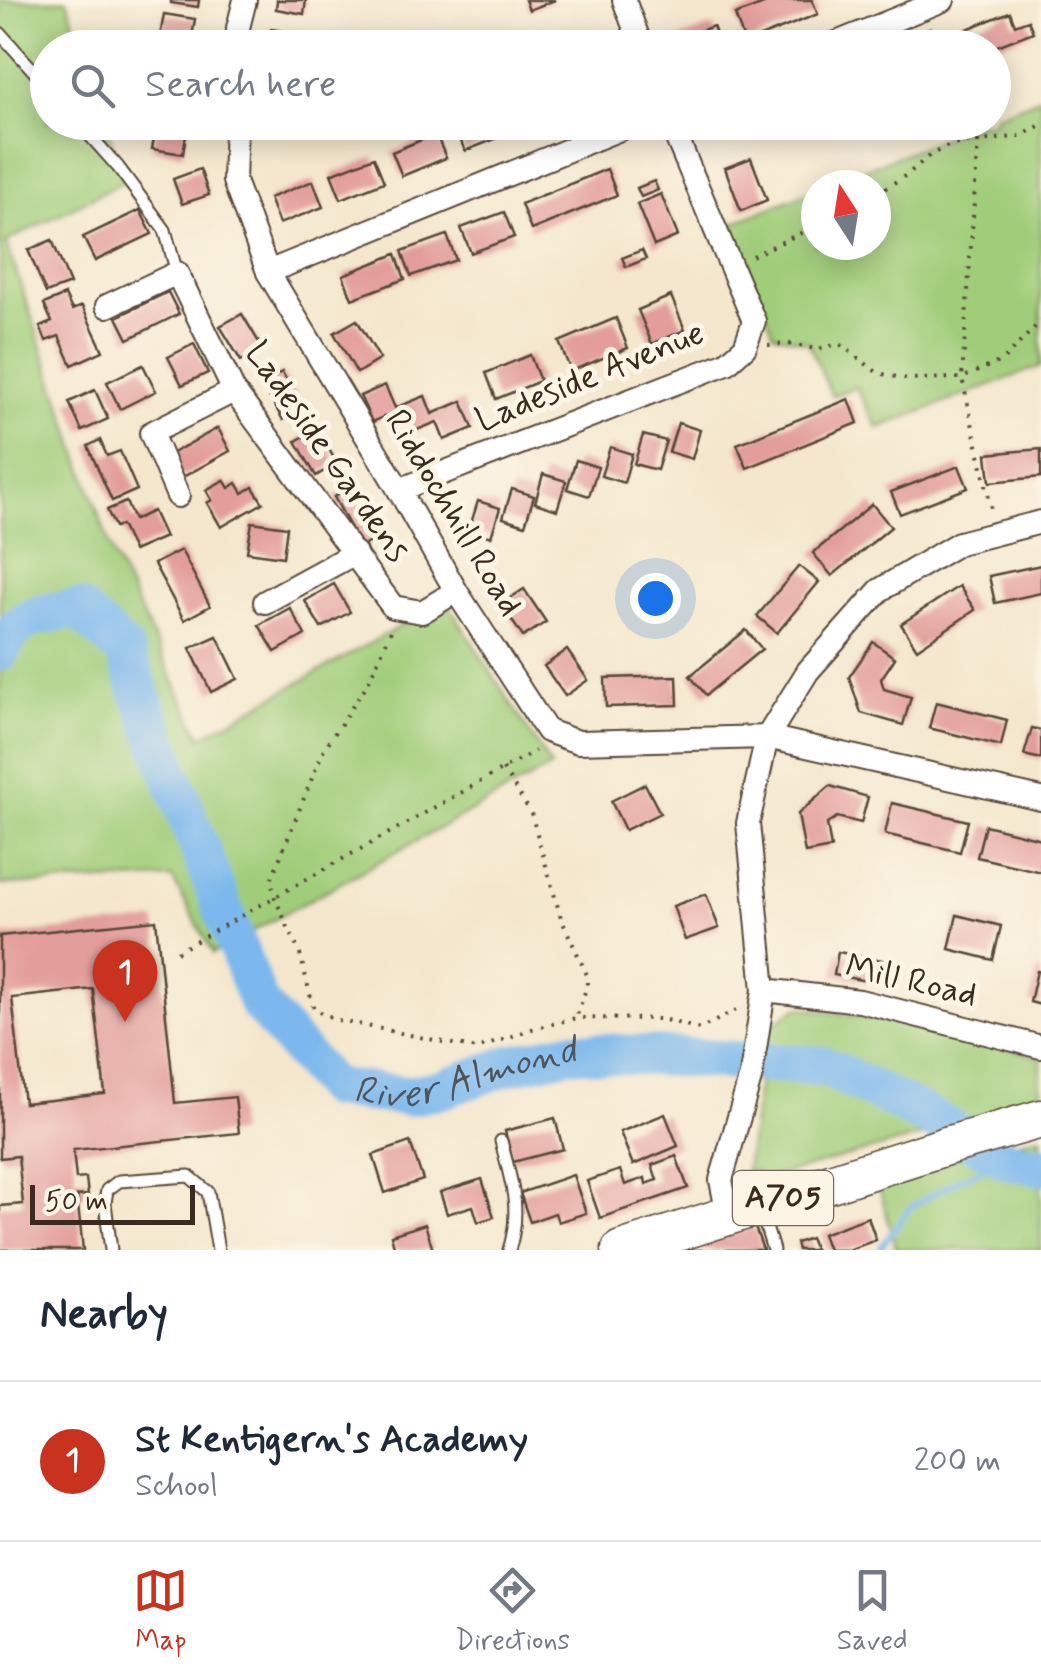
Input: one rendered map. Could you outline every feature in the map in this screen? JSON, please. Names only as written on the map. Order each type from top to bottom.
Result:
[{"type":"main road","name":"A705","points":[[621,1250],[1034,1121]]},
{"type":"street","points":[[238,30],[245,0]]},
{"type":"street","points":[[624,0],[635,30]]},
{"type":"street","points":[[869,30],[943,0]]},
{"type":"street","name":"Riddochhill Road","points":[[235,140],[234,181],[268,272],[456,591],[548,731],[560,736]]},
{"type":"street","points":[[268,272],[593,140]]},
{"type":"street","name":"Ladeside Avenue","points":[[399,490],[728,363],[744,347],[754,320],[678,140]]},
{"type":"street","points":[[107,306],[177,273]]},
{"type":"street","name":"Ladeside Gardens","points":[[177,273],[234,390],[393,607],[422,612],[456,591]]},
{"type":"street","points":[[178,496],[152,433],[234,390]]},
{"type":"street","points":[[744,1211],[721,1180],[751,1076],[764,990],[748,823],[767,737],[808,671],[880,590],[959,543],[1041,522]]},
{"type":"street","points":[[265,602],[354,554]]},
{"type":"street","points":[[560,736],[578,742],[767,737],[1041,799]]},
{"type":"street","name":"Mill Road","points":[[764,990],[860,1001],[1041,1047]]},
{"type":"lane","points":[[0,33],[30,67]]},
{"type":"lane","points":[[94,140],[165,230],[177,273]]},
{"type":"lane","points":[[501,1141],[517,1217],[508,1250]]},
{"type":"lane","points":[[111,1250],[107,1190],[119,1181],[189,1176],[208,1192],[218,1250]]},
{"type":"lane","points":[[744,1211],[773,1250]]},
{"type":"path","points":[[1011,137],[1041,125]]},
{"type":"path","points":[[891,185],[930,155],[950,146],[992,140]]},
{"type":"path","points":[[978,142],[962,378],[996,534]]},
{"type":"path","points":[[730,266],[801,233]]},
{"type":"path","points":[[744,347],[789,344],[817,349],[840,344],[878,373],[906,380],[962,378],[1003,360],[1041,321]]},
{"type":"path","points":[[399,608],[368,683],[323,751],[271,880],[300,954],[314,1010],[338,1020],[476,1049],[576,1018],[662,1019],[700,1029],[728,1016],[764,990]]},
{"type":"path","points":[[178,952],[560,736]]},
{"type":"path","points":[[503,768],[531,813],[560,918],[587,974],[576,1018]]},
{"type":"green space","points":[[0,0],[67,0],[77,30],[30,30],[30,140],[111,140],[124,181],[6,242],[112,553],[201,737],[446,601],[551,767],[213,953],[172,878],[0,885]]},
{"type":"green space","points":[[1041,97],[1041,366],[878,428],[856,387],[832,396],[808,342],[774,334],[731,224],[801,195],[801,260],[891,260],[891,170],[864,170],[937,140],[1011,140],[1011,109]]},
{"type":"green space","points":[[799,1007],[921,1027],[1041,1057],[1041,1103],[769,1178],[746,1170],[766,1029]]},
{"type":"green space","points":[[1041,1136],[1041,1250],[897,1250],[876,1178]]},
{"type":"building","points":[[171,0],[199,0],[198,7]]},
{"type":"building","points":[[277,0],[306,0],[304,14],[276,9]]},
{"type":"building","points":[[525,0],[555,0],[529,10]]},
{"type":"building","points":[[774,0],[812,0],[818,14],[778,30],[740,30],[735,15]]},
{"type":"building","points":[[1010,12],[1015,25],[1028,20],[1033,32],[1011,41],[1011,30],[965,30]]},
{"type":"building","points":[[164,14],[195,19],[193,30],[161,30]]},
{"type":"building","points":[[154,140],[185,140],[183,154],[152,149]]},
{"type":"building","points":[[421,140],[438,140],[446,158],[402,176],[392,152]]},
{"type":"building","points":[[460,140],[493,140],[465,151]]},
{"type":"building","points":[[374,157],[384,182],[341,199],[331,174]]},
{"type":"building","points":[[751,158],[767,200],[741,211],[725,168]]},
{"type":"building","points":[[200,169],[209,195],[182,204],[173,179]]},
{"type":"building","points":[[607,169],[617,195],[531,230],[521,204]]},
{"type":"building","points":[[313,181],[323,207],[279,224],[269,198]]},
{"type":"building","points":[[654,181],[658,190],[641,197],[637,188]]},
{"type":"building","points":[[661,194],[678,236],[654,246],[637,204]]},
{"type":"building","points":[[140,210],[152,234],[95,261],[83,237]]},
{"type":"building","points":[[504,212],[514,237],[471,253],[461,228]]},
{"type":"building","points":[[447,235],[456,260],[411,276],[402,251]]},
{"type":"building","points":[[52,240],[70,284],[46,293],[28,250]]},
{"type":"building","points":[[642,250],[646,259],[626,267],[622,258]]},
{"type":"building","points":[[396,254],[405,279],[352,299],[343,275]]},
{"type":"building","points":[[168,292],[179,314],[128,339],[117,317]]},
{"type":"building","points":[[65,295],[72,310],[82,306],[103,351],[72,365],[59,336],[46,341],[40,327],[52,322],[44,304]]},
{"type":"building","points":[[671,296],[685,330],[652,344],[638,310]]},
{"type":"building","points":[[242,314],[263,349],[241,361],[220,326]]},
{"type":"building","points":[[616,318],[628,348],[571,371],[559,342]]},
{"type":"building","points":[[357,320],[380,359],[357,373],[334,333]]},
{"type":"building","points":[[194,344],[208,373],[182,385],[168,357]]},
{"type":"building","points":[[530,355],[540,381],[496,399],[486,373]]},
{"type":"building","points":[[143,365],[156,391],[120,409],[107,382]]},
{"type":"building","points":[[282,372],[303,409],[283,420],[262,384]]},
{"type":"building","points":[[385,385],[395,408],[425,396],[432,414],[462,401],[473,428],[444,440],[437,422],[407,434],[397,411],[372,422],[360,396]]},
{"type":"building","points":[[95,390],[108,419],[82,431],[69,402]]},
{"type":"building","points":[[849,399],[858,423],[747,468],[737,444]]},
{"type":"building","points":[[678,423],[700,430],[692,459],[669,452]]},
{"type":"building","points":[[218,428],[230,451],[181,478],[169,455]]},
{"type":"building","points":[[317,429],[337,463],[316,476],[296,441]]},
{"type":"building","points":[[643,435],[666,441],[657,470],[634,464]]},
{"type":"building","points":[[100,440],[107,456],[120,451],[137,490],[112,501],[88,446]]},
{"type":"building","points":[[610,447],[632,454],[624,483],[601,476]]},
{"type":"building","points":[[1041,449],[1041,477],[990,482],[987,454]]},
{"type":"building","points":[[576,460],[598,467],[589,496],[567,489]]},
{"type":"building","points":[[959,466],[968,488],[900,514],[891,492]]},
{"type":"building","points":[[543,474],[566,481],[557,510],[535,503]]},
{"type":"building","points":[[224,480],[229,488],[237,483],[243,493],[253,487],[263,503],[221,527],[207,503],[212,500],[206,490]]},
{"type":"building","points":[[355,485],[382,535],[361,547],[334,497]]},
{"type":"building","points":[[512,489],[534,496],[525,525],[503,518]]},
{"type":"building","points":[[478,501],[500,508],[491,537],[469,530]]},
{"type":"building","points":[[126,502],[134,520],[153,511],[165,537],[133,551],[121,525],[115,527],[107,510]]},
{"type":"building","points":[[872,504],[891,527],[832,576],[813,553]]},
{"type":"building","points":[[252,522],[287,527],[283,557],[247,552]]},
{"type":"building","points":[[181,550],[210,606],[184,620],[154,564]]},
{"type":"building","points":[[1041,565],[1041,593],[995,603],[989,576]]},
{"type":"building","points":[[799,566],[819,582],[777,633],[757,616]]},
{"type":"building","points":[[334,584],[350,612],[321,628],[305,601]]},
{"type":"building","points":[[959,586],[975,610],[917,649],[901,624]]},
{"type":"building","points":[[524,589],[546,622],[523,637],[501,604]]},
{"type":"building","points":[[290,608],[305,635],[275,652],[259,625]]},
{"type":"building","points":[[746,630],[762,649],[706,695],[690,676]]},
{"type":"building","points":[[217,636],[238,679],[211,692],[190,648]]},
{"type":"building","points":[[873,642],[895,658],[881,679],[884,689],[911,697],[903,725],[861,713],[849,677]]},
{"type":"building","points":[[567,650],[588,680],[565,696],[544,666]]},
{"type":"building","points":[[677,676],[678,705],[606,707],[605,678]]},
{"type":"building","points":[[936,702],[1007,720],[1001,746],[929,728]]},
{"type":"building","points":[[1032,728],[1041,730],[1041,759],[1024,755]]},
{"type":"building","points":[[645,784],[660,813],[625,830],[611,801]]},
{"type":"building","points":[[830,786],[868,797],[861,823],[837,817],[827,824],[831,848],[805,853],[798,814]]},
{"type":"building","points":[[892,803],[968,821],[960,852],[885,834]]},
{"type":"building","points":[[985,825],[1041,839],[1041,872],[977,857]]},
{"type":"building","points":[[706,894],[719,928],[685,940],[673,906]]},
{"type":"building","points":[[957,915],[1001,926],[993,960],[949,949]]},
{"type":"building","points":[[156,920],[175,1103],[235,1097],[239,1133],[73,1150],[76,1179],[86,1178],[88,1195],[77,1196],[83,1250],[0,1250],[0,1206],[23,1204],[18,1156],[0,1158],[0,936]],"holes":[[[93,989],[105,1094],[24,1103],[12,998]]]},
{"type":"building","points":[[838,952],[882,960],[878,983],[834,975]]},
{"type":"building","points":[[1037,971],[1041,972],[1041,1005],[1030,1002]]},
{"type":"building","points":[[665,1114],[678,1146],[633,1165],[620,1132]]},
{"type":"building","points":[[555,1118],[563,1149],[513,1162],[505,1131]]},
{"type":"building","points":[[410,1142],[423,1180],[385,1193],[373,1155]]},
{"type":"building","points":[[676,1156],[688,1188],[600,1218],[587,1181],[620,1170],[625,1185],[645,1178],[646,1184],[657,1180],[652,1165]]},
{"type":"building","points":[[573,1175],[586,1213],[558,1222],[555,1213],[530,1222],[520,1193]]},
{"type":"building","points":[[482,1179],[494,1217],[478,1222],[473,1206],[447,1214],[440,1192]]},
{"type":"building","points":[[868,1217],[876,1240],[848,1250],[828,1250],[822,1234]]},
{"type":"building","points":[[425,1224],[433,1250],[395,1250],[391,1235]]},
{"type":"building","points":[[755,1227],[763,1250],[686,1250],[686,1249]]},
{"type":"building","points":[[810,1238],[815,1250],[798,1250],[796,1243]]},
{"type":"waterway","name":"River Almond","points":[[0,651],[14,630],[32,618],[78,609],[124,650],[259,1004],[332,1088],[407,1096],[570,1051],[824,1066],[1009,1160],[1041,1166]]},
{"type":"waterway","points":[[881,1250],[912,1206],[961,1178],[1009,1160]]},
{"type":"place","name":"St Kentigern's Academy","points":[[125,1022]]}]
